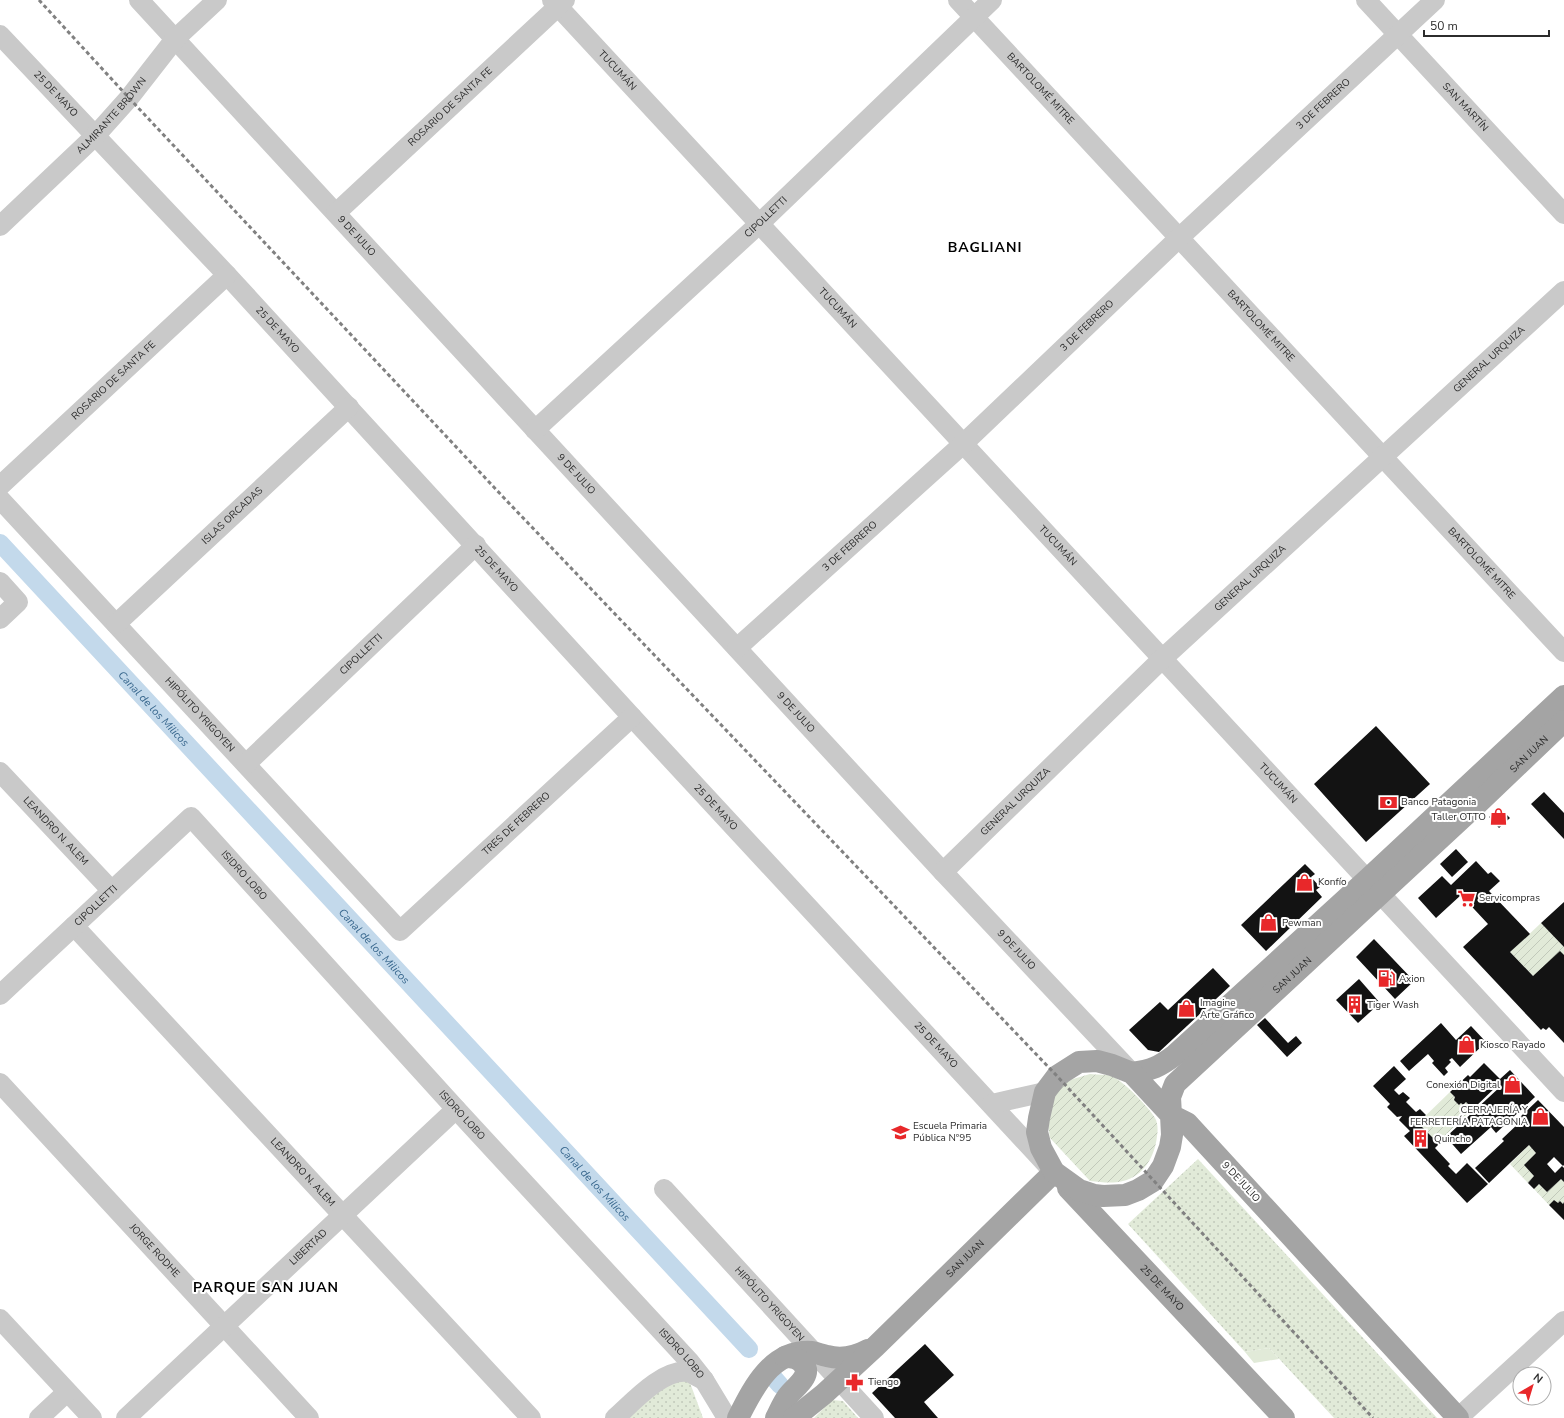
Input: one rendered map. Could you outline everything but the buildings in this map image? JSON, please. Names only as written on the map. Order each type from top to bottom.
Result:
[{"type":"main road","name":"SAN JUAN","points":[[1564,696],[1374,886],[1176,1084],[1170,1097],[1172,1135],[1170,1147],[1163,1166],[1153,1181],[1138,1190],[1116,1196],[1094,1195],[1079,1190],[1054,1172],[1041,1148],[1038,1132],[1039,1118],[1045,1092],[1057,1076],[1079,1062],[1097,1061],[1132,1073],[1158,1067],[1175,1055],[1374,886],[1564,721]]},
{"type":"main road","name":"9 DE JULIO","points":[[1132,1073],[1171,1115],[1186,1123],[1458,1418]]},
{"type":"main road","name":"SAN JUAN","points":[[794,1418],[876,1346],[1054,1172]]},
{"type":"main road","name":"25 DE MAYO","points":[[1054,1172],[1284,1418]]},
{"type":"main road","name":"SAN JUAN","points":[[738,1418],[758,1381],[772,1365],[785,1356],[799,1352],[814,1352],[840,1358],[856,1357],[876,1346]]},
{"type":"main road","points":[[776,1418],[788,1396],[804,1378],[807,1372],[806,1367],[797,1358],[785,1356]]},
{"type":"street","name":"9 DE JULIO","points":[[139,0],[943,872],[1132,1073]]},
{"type":"street","name":"ALMIRANTE BROWN","points":[[0,226],[95,136],[129,98],[175,39],[217,0]]},
{"type":"street","name":"BARTOLOMÉ MITRE","points":[[958,0],[1564,652]]},
{"type":"street","name":"CIPOLLETTI","points":[[535,430],[759,224],[992,0]]},
{"type":"street","name":"SAN MARTÍN","points":[[1366,0],[1564,214]]},
{"type":"street","name":"3 DE FEBRERO","points":[[737,648],[963,444],[1178,238],[1436,0]]},
{"type":"street","name":"ROSARIO DE SANTA FE","points":[[336,213],[558,2]]},
{"type":"street","name":"TUCUMÁN","points":[[558,2],[759,224],[1564,1092]]},
{"type":"street","name":"25 DE MAYO","points":[[0,35],[227,275],[632,717],[1054,1172]]},
{"type":"street","name":"ROSARIO DE SANTA FE","points":[[0,486],[227,275]]},
{"type":"street","name":"GENERAL URQUIZA","points":[[943,872],[1162,659],[1564,291]]},
{"type":"street","name":"ISLAS ORCADAS","points":[[116,624],[348,407]]},
{"type":"street","name":"HIPÓLITO YRIGOYEN","points":[[0,499],[400,931]]},
{"type":"street","name":"CIPOLLETTI","points":[[246,764],[476,545]]},
{"type":"street","points":[[0,582],[18,602],[0,619]]},
{"type":"street","name":"TRES DE FEBRERO","points":[[400,931],[632,717]]},
{"type":"street","name":"LEANDRO N. ALEM","points":[[0,772],[112,891]]},
{"type":"street","name":"CIPOLLETTI","points":[[0,995],[191,817]]},
{"type":"street","name":"ISIDRO LOBO","points":[[191,817],[689,1361],[704,1380],[727,1418]]},
{"type":"street","name":"LEANDRO N. ALEM","points":[[74,926],[531,1418]]},
{"type":"street","name":"JORGE RODHE","points":[[0,1083],[309,1418]]},
{"type":"street","points":[[992,1104],[1045,1092]]},
{"type":"street","name":"LIBERTAD","points":[[126,1418],[456,1108]]},
{"type":"street","name":"HIPÓLITO YRIGOYEN","points":[[664,1189],[874,1418]]},
{"type":"street","points":[[0,1320],[92,1418]]},
{"type":"street","points":[[1458,1418],[1564,1321]]},
{"type":"street","points":[[615,1418],[656,1382],[667,1375],[678,1372],[688,1372],[704,1380]]},
{"type":"street","points":[[39,1418],[67,1392]]},
{"type":"green space","points":[[1541,923],[1564,947],[1564,955],[1533,976],[1510,952]]},
{"type":"green space","points":[[1090,1074],[1109,1075],[1117,1079],[1142,1101],[1156,1120],[1158,1127],[1156,1143],[1151,1158],[1137,1175],[1123,1181],[1090,1181],[1050,1138],[1048,1125],[1054,1096],[1062,1085],[1073,1079]]},
{"type":"green space","points":[[1450,1092],[1455,1097],[1454,1100],[1459,1105],[1461,1103],[1463,1105],[1466,1102],[1473,1109],[1437,1143],[1418,1123]]},
{"type":"green space","points":[[1529,1145],[1536,1153],[1524,1165],[1534,1176],[1528,1183],[1510,1164]]},
{"type":"green space","points":[[1198,1159],[1437,1418],[1334,1418],[1269,1348],[1245,1352],[1128,1224]]},
{"type":"green space","points":[[1561,1179],[1564,1182],[1563,1204],[1560,1201],[1558,1203],[1554,1200],[1549,1205],[1534,1189],[1539,1184],[1547,1192]]},
{"type":"green space","points":[[1269,1348],[1279,1359],[1254,1363],[1245,1352]]},
{"type":"green space","points":[[672,1377],[689,1380],[703,1418],[627,1418]]},
{"type":"green space","points":[[832,1400],[843,1401],[858,1418],[814,1418]]},
{"type":"waterway","name":"Canal de los Milicos","points":[[0,543],[749,1349]]},
{"type":"waterway","name":"Canal de los Milicos","points":[[773,1377],[780,1385]]},
{"type":"railway","points":[[39,0],[505,499],[1057,1076],[1373,1418]]},
{"type":"place","name":"Banco Patagonia","points":[[1388,802]]},
{"type":"place","name":"Taller OTTO","points":[[1499,817]]},
{"type":"place","name":"Konfío","points":[[1305,882]]},
{"type":"place","name":"Servicompras","points":[[1466,898]]},
{"type":"place","name":"Pewman","points":[[1269,923]]},
{"type":"place","name":"Axion","points":[[1386,979]]},
{"type":"place","name":"Tiger Wash","points":[[1354,1005]]},
{"type":"place","name":"Imagine Arte Gráfico","points":[[1187,1009]]},
{"type":"place","name":"Kiosco Rayado","points":[[1467,1045]]},
{"type":"place","name":"Conexión Digital","points":[[1513,1085]]},
{"type":"place","name":"CERRAJERÍA Y FERRETERÍA PATAGONIA","points":[[1541,1116]]},
{"type":"place","name":"Escuela Primaria Pública Nº95","points":[[900,1132]]},
{"type":"place","name":"Quincho","points":[[1421,1139]]},
{"type":"place","name":"Tiengo","points":[[855,1382]]},
{"type":"district","name":"BAGLIANI","points":[[985,247]]},
{"type":"district","name":"PARQUE SAN JUAN","points":[[266,1287]]}]
